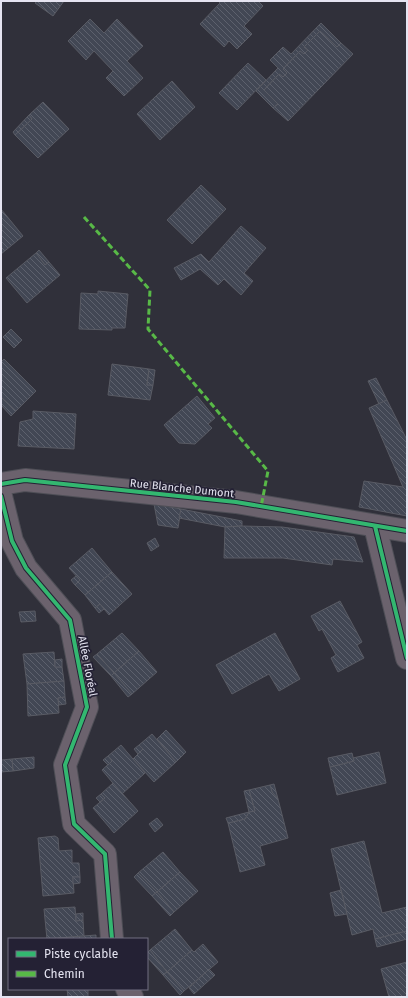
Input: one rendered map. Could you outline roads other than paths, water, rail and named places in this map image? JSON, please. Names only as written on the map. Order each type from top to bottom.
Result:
[{"type":"street","name":"Rue Blanche Dumont","points":[[1,484],[25,480],[236,502],[407,531]]},
{"type":"street","name":"Allée Floréal","points":[[1,496],[12,541],[26,568],[70,620],[87,707],[65,765],[74,824],[105,854],[112,938]]},
{"type":"street","points":[[375,526],[407,658]]}]
